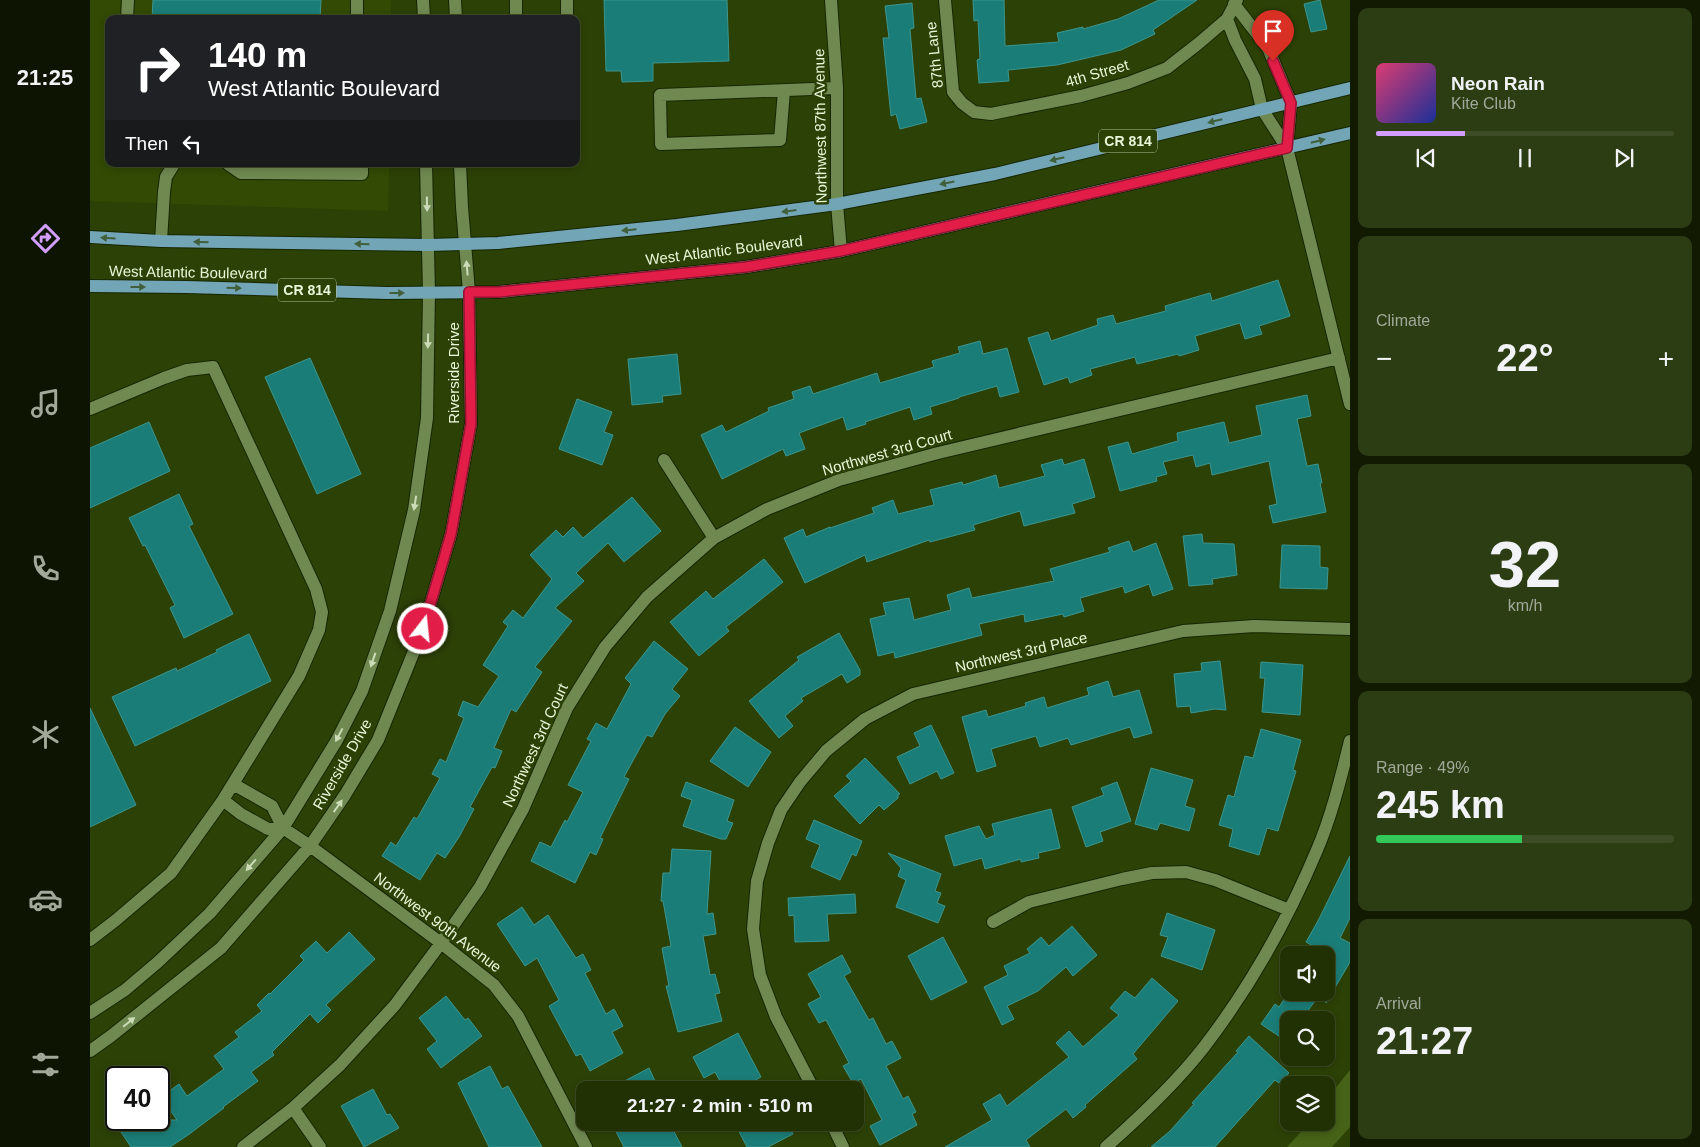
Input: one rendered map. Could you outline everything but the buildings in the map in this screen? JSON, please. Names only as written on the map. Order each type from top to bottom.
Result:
[{"type":"main road","name":"West Atlantic Boulevard","points":[[90,238],[161,242],[428,245],[498,243],[677,225],[837,204],[994,174],[1350,88]]},
{"type":"main road","name":"West Atlantic Boulevard","points":[[90,286],[428,292],[509,291],[746,267],[841,251],[1350,133]]},
{"type":"street","points":[[127,15],[128,0]]},
{"type":"street","points":[[356,0],[357,15]]},
{"type":"street","points":[[423,0],[424,15]]},
{"type":"street","points":[[455,0],[456,15]]},
{"type":"street","points":[[516,0],[516,15]]},
{"type":"street","points":[[567,0],[567,15]]},
{"type":"street","name":"Northwest 87th Avenue","points":[[831,0],[837,88],[837,204],[841,251]]},
{"type":"street","name":"87th Lane","points":[[944,0],[952,92],[962,103]]},
{"type":"street","points":[[1287,148],[1291,103],[1268,48],[1235,2],[1227,19],[1235,40],[1255,79],[1262,109],[1287,148],[1350,404]]},
{"type":"street","name":"4th Street","points":[[962,103],[974,112],[991,114],[1081,96],[1128,83],[1167,68],[1227,19]]},
{"type":"street","points":[[784,91],[780,140],[661,144],[660,95],[837,88]]},
{"type":"street","points":[[161,242],[166,177],[172,167]]},
{"type":"street","points":[[233,167],[241,172],[362,174],[362,167]]},
{"type":"street","name":"Riverside Drive","points":[[90,1012],[125,990],[165,956],[210,913],[283,828],[337,740],[362,692],[390,610],[414,510],[427,418],[428,245],[426,167]]},
{"type":"street","name":"Riverside Drive","points":[[90,1051],[220,948],[310,846],[345,795],[378,740],[423,629],[451,534],[471,424],[469,292],[460,167]]},
{"type":"street","name":"Northwest 3rd Court","points":[[243,1147],[293,1108],[340,1065],[389,1011],[442,943],[480,886],[518,818],[567,708],[605,647],[647,597],[714,538],[767,509],[839,480],[938,453],[1339,358]]},
{"type":"street","points":[[90,409],[187,370],[213,367],[316,589],[322,612],[319,630],[299,676],[223,800],[171,873],[90,940]]},
{"type":"street","points":[[664,460],[714,538]]},
{"type":"street","name":"Northwest 3rd Place","points":[[809,1081],[776,1017],[760,975],[754,929],[758,881],[768,843],[781,810],[800,782],[826,751],[865,719],[913,694],[1183,631],[1254,626],[1350,629]]},
{"type":"street","points":[[1106,1147],[1144,1113],[1203,1047],[1260,964],[1289,910],[1318,849],[1340,781],[1350,741]]},
{"type":"street","points":[[223,800],[241,814],[268,829],[283,828],[272,806],[233,784]]},
{"type":"street","name":"Northwest 90th Avenue","points":[[283,828],[442,943],[494,985],[518,1016],[586,1147]]},
{"type":"street","points":[[993,922],[1029,902],[1122,878],[1152,873],[1186,872],[1215,880],[1289,910]]},
{"type":"street","points":[[293,1108],[320,1147]]},
{"type":"street","points":[[836,1131],[844,1147]]},
{"type":"shaded area","points":[[90,0],[391,0],[391,15],[105,15],[105,167],[389,167],[388,211],[90,201]]},
{"type":"shaded area","points":[[1350,1070],[1350,1127],[1332,1147],[1287,1147],[1302,1131],[1335,1131],[1335,1089]]},
{"type":"route","points":[[423,629],[451,534],[471,424],[469,292],[499,292],[746,267],[841,251],[1287,148],[1291,103],[1273,61]]}]
